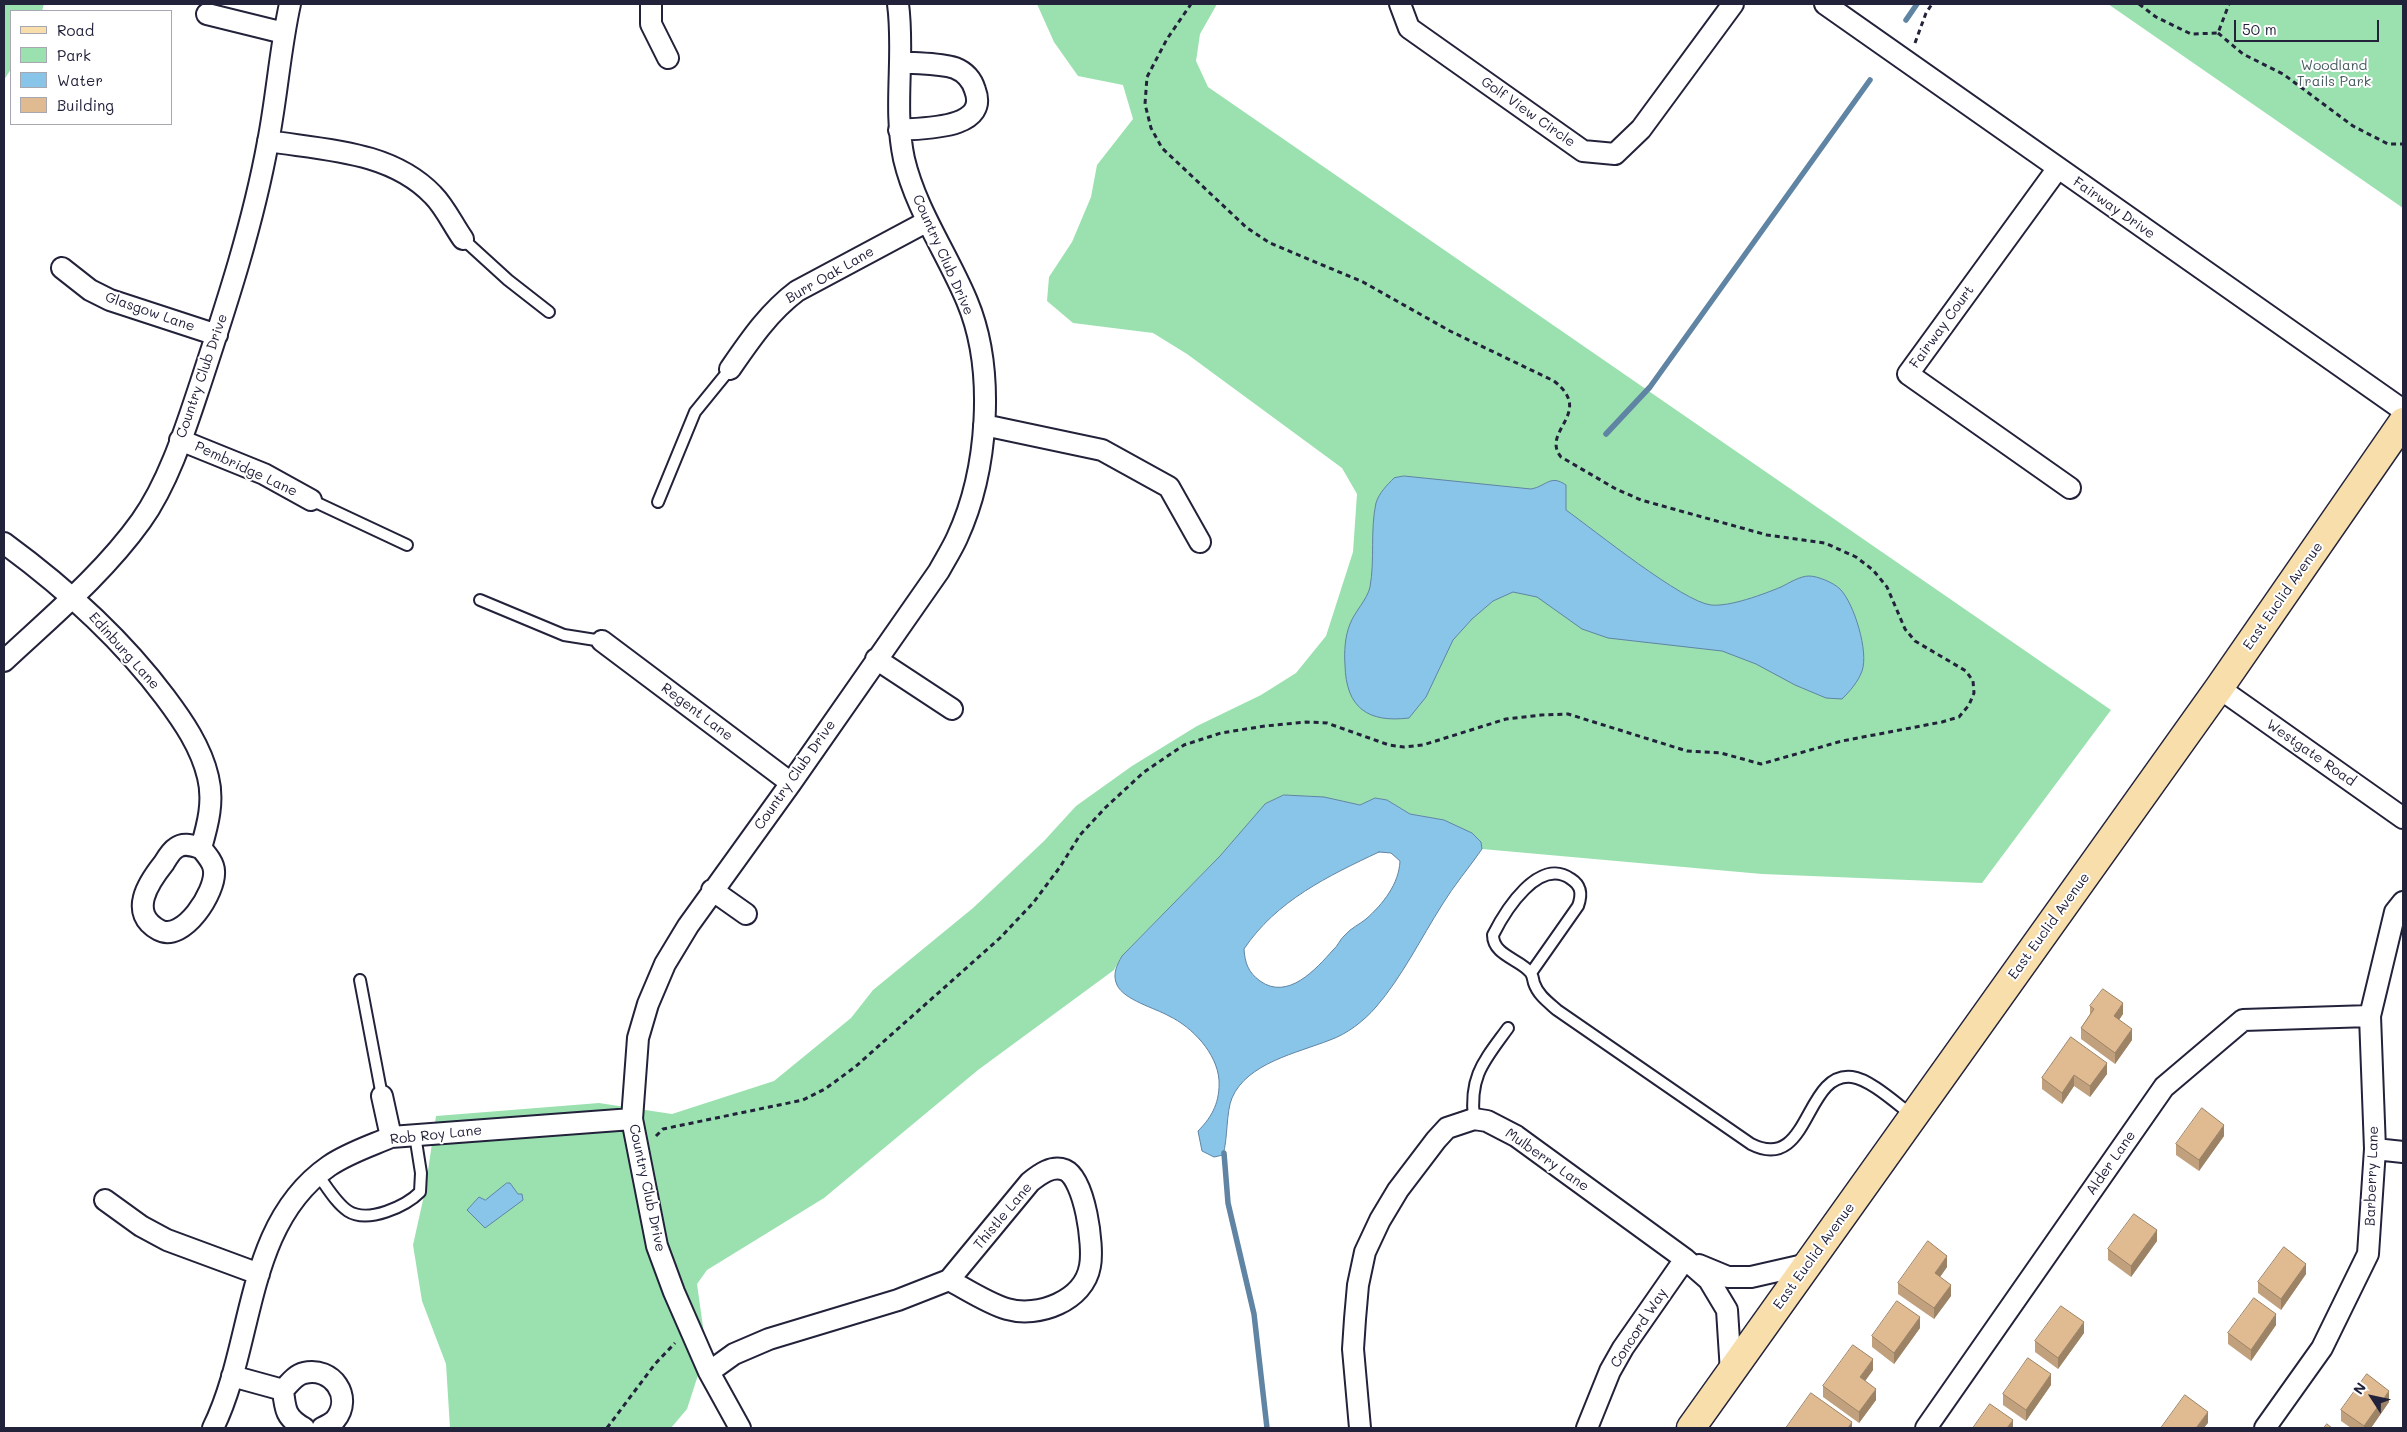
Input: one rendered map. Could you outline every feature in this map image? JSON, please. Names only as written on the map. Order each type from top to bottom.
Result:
[{"type":"main road","name":"East Euclid Avenue","points":[[1691,1428],[2219,688],[2403,422]]},
{"type":"street","name":"Country Club Drive","points":[[4,661],[73,597],[123,544],[142,520],[158,493],[180,440],[217,335],[244,245],[268,141],[290,4]]},
{"type":"street","points":[[652,4],[651,24],[668,58]]},
{"type":"street","name":"Country Club Drive","points":[[740,1428],[709,1372],[657,1246],[632,1119],[638,1038],[648,1004],[665,964],[712,890],[791,783],[939,571],[958,538],[970,502],[979,464],[984,425],[984,374],[979,340],[967,302],[926,222],[911,182],[899,130],[901,62],[898,4]]},
{"type":"street","name":"Golf View Circle","points":[[1400,4],[1409,28],[1583,151],[1615,154],[1642,129],[1733,4]]},
{"type":"street","name":"Fairway Drive","points":[[1825,4],[2403,410]]},
{"type":"street","points":[[208,14],[284,34]]},
{"type":"street","points":[[899,130],[954,125],[968,116],[975,106],[977,94],[967,75],[955,68],[901,62]]},
{"type":"street","points":[[268,141],[363,156],[387,164],[413,179],[434,195],[463,239]]},
{"type":"street","name":"Fairway Court","points":[[2058,168],[1908,374],[2070,488]]},
{"type":"street","name":"Burr Oak Lane","points":[[730,369],[762,323],[779,304],[791,295],[926,222]]},
{"type":"street","name":"Glasgow Lane","points":[[62,268],[90,290],[110,300],[217,335]]},
{"type":"street","points":[[984,425],[1102,450],[1169,487],[1200,542]]},
{"type":"street","name":"Pembridge Lane","points":[[180,440],[264,474],[311,500]]},
{"type":"street","name":"Edinburg Lane","points":[[4,543],[73,597],[144,670],[179,716],[198,748],[208,777],[211,809],[201,848]]},
{"type":"street","name":"Regent Lane","points":[[602,641],[791,783]]},
{"type":"street","points":[[876,659],[952,709]]},
{"type":"street","name":"Westgate Road","points":[[2219,688],[2403,818]]},
{"type":"street","points":[[712,890],[746,914]]},
{"type":"street","name":"Barberry Lane","points":[[2265,1428],[2322,1348],[2368,1254],[2375,1149],[2370,1016],[2395,912],[2403,902]]},
{"type":"street","name":"Alder Lane","points":[[1926,1428],[2164,1087],[2243,1020],[2370,1016]]},
{"type":"street","points":[[382,1096],[391,1138]]},
{"type":"street","name":"Rob Roy Lane","points":[[213,1428],[232,1376],[260,1274],[276,1228],[290,1204],[318,1175],[355,1151],[391,1138],[632,1119]]},
{"type":"street","points":[[1360,1428],[1353,1348],[1358,1285],[1365,1252],[1380,1220],[1398,1190],[1436,1140],[1447,1128],[1474,1119]]},
{"type":"street","name":"Mulberry Lane","points":[[1474,1119],[1487,1121],[1516,1136],[1685,1259],[1709,1280],[1726,1310],[1731,1372]]},
{"type":"street","points":[[2375,1149],[2403,1152]]},
{"type":"street","name":"Thistle Lane","points":[[709,1372],[734,1354],[769,1339],[898,1300],[949,1280],[1030,1182],[1044,1172],[1055,1168],[1065,1170],[1073,1176],[1082,1194],[1091,1249],[1090,1267],[1076,1292],[1045,1310],[1024,1312],[1006,1309],[949,1280]]},
{"type":"street","points":[[105,1200],[141,1226],[167,1240],[260,1274]]},
{"type":"street","name":"Mulberry Lane","points":[[1685,1259],[1728,1277],[1751,1278],[1808,1264]]},
{"type":"street","name":"Concord Way","points":[[1588,1428],[1610,1371],[1623,1348],[1685,1259]]},
{"type":"street","points":[[304,1428],[293,1422],[285,1409],[283,1390],[293,1379],[303,1373],[319,1372],[334,1380],[342,1394],[342,1406],[335,1421],[322,1428]]},
{"type":"street","points":[[232,1376],[283,1390]]},
{"type":"lane","points":[[463,239],[508,280],[549,312]]},
{"type":"lane","points":[[658,502],[695,412],[730,369]]},
{"type":"lane","points":[[311,500],[407,545]]},
{"type":"lane","points":[[480,600],[564,635],[602,641]]},
{"type":"lane","points":[[1531,973],[1578,906],[1582,895],[1579,887],[1566,876],[1555,873],[1543,875],[1524,890],[1493,935],[1493,942],[1497,948],[1531,973],[1534,984],[1543,999],[1557,1010],[1750,1144],[1763,1151],[1775,1151],[1786,1146],[1823,1092],[1831,1082],[1840,1078],[1860,1079],[1913,1116]]},
{"type":"lane","points":[[360,980],[382,1096]]},
{"type":"lane","points":[[1474,1119],[1472,1098],[1474,1083],[1488,1056],[1508,1028]]},
{"type":"lane","points":[[318,1175],[347,1210],[364,1216],[383,1213],[412,1201],[420,1192],[421,1173],[415,1135]]},
{"type":"path","points":[[653,1143],[656,1135],[663,1129],[803,1100],[825,1089],[855,1067],[1000,938],[1033,903],[1080,835],[1106,807],[1144,772],[1184,745],[1221,733],[1306,722],[1327,723],[1389,745],[1404,747],[1423,745],[1506,720],[1541,714],[1568,714],[1687,751],[1721,753],[1760,764],[1842,741],[1942,722],[1959,717],[1969,705],[1974,693],[1974,681],[1966,671],[1915,640],[1905,629],[1887,586],[1873,570],[1856,557],[1825,543],[1748,531],[1716,520],[1641,500],[1616,489],[1561,457],[1556,451],[1556,441],[1570,412],[1570,401],[1565,390],[1554,382],[1450,331],[1384,293],[1290,252],[1247,228],[1162,148],[1148,120],[1145,104],[1147,77],[1167,39],[1191,4]]},
{"type":"path","points":[[1908,62],[1926,13],[1932,4]]},
{"type":"path","points":[[2139,4],[2156,17],[2191,34],[2218,33],[2243,54],[2283,74],[2353,126],[2388,144],[2403,144]]},
{"type":"path","points":[[2218,33],[2229,4]]},
{"type":"path","points":[[607,1428],[655,1364],[690,1328]]},
{"type":"green space","points":[[4,4],[44,4],[42,10],[10,10],[10,71],[4,80]]},
{"type":"green space","points":[[1037,4],[1217,4],[1200,34],[1196,61],[1208,87],[2111,710],[1982,883],[1762,874],[1482,849],[1481,842],[1444,820],[1410,814],[1387,800],[1375,798],[1360,805],[1328,798],[1284,795],[1266,804],[1220,856],[1122,956],[1114,970],[978,1070],[824,1198],[707,1270],[697,1284],[705,1341],[700,1369],[687,1409],[671,1428],[450,1428],[446,1364],[422,1301],[413,1245],[425,1191],[436,1116],[599,1103],[672,1114],[774,1081],[851,1018],[873,990],[973,908],[1044,841],[1076,806],[1132,766],[1197,726],[1261,695],[1296,673],[1326,636],[1353,552],[1357,494],[1342,468],[1187,354],[1153,333],[1073,323],[1047,301],[1049,277],[1072,242],[1091,197],[1097,165],[1133,119],[1123,85],[1078,76],[1054,42]]},
{"type":"green space","name":"Woodland Trails Park","points":[[2108,4],[2403,4],[2403,208]]},
{"type":"water","points":[[1404,476],[1531,489],[1552,481],[1561,482],[1566,485],[1566,510],[1660,579],[1680,592],[1711,605],[1728,604],[1747,599],[1806,576],[1826,580],[1840,589],[1855,616],[1862,640],[1864,663],[1862,671],[1854,686],[1842,699],[1826,698],[1795,685],[1756,664],[1722,651],[1608,638],[1582,629],[1537,597],[1513,592],[1493,601],[1472,619],[1453,640],[1426,697],[1409,718],[1382,718],[1371,715],[1355,702],[1346,680],[1346,639],[1352,619],[1370,587],[1373,524],[1377,499],[1394,478]]},
{"type":"water","points":[[1284,795],[1324,797],[1360,805],[1375,798],[1387,800],[1410,814],[1444,820],[1472,833],[1481,842],[1482,849],[1447,898],[1394,983],[1366,1017],[1349,1031],[1288,1055],[1261,1068],[1239,1086],[1230,1104],[1223,1155],[1214,1157],[1202,1151],[1198,1131],[1212,1114],[1217,1101],[1219,1080],[1214,1060],[1202,1042],[1178,1021],[1126,995],[1117,985],[1115,973],[1122,956],[1220,856],[1265,804]],"holes":[[[1379,852],[1391,853],[1400,861],[1397,878],[1389,893],[1372,913],[1347,933],[1310,973],[1291,985],[1281,987],[1270,986],[1260,981],[1250,971],[1246,963],[1244,949],[1271,917],[1304,891],[1322,881]]]},
{"type":"water","points":[[507,1183],[510,1183],[518,1194],[522,1194],[523,1200],[485,1228],[467,1210],[479,1197],[485,1200]]},
{"type":"building","points":[[2103,989],[2123,1003],[2114,1016],[2132,1029],[2115,1053],[2081,1028],[2094,1009],[2090,1006]]},
{"type":"building","points":[[2071,1037],[2107,1063],[2090,1086],[2074,1075],[2062,1093],[2042,1078]]},
{"type":"building","points":[[2202,1108],[2224,1125],[2199,1160],[2176,1144]]},
{"type":"building","points":[[2134,1214],[2157,1230],[2131,1266],[2108,1249]]},
{"type":"building","points":[[1928,1241],[1947,1256],[1935,1273],[1951,1285],[1934,1308],[1898,1283]]},
{"type":"building","points":[[2284,1247],[2306,1264],[2281,1299],[2258,1282]]},
{"type":"building","points":[[2254,1298],[2276,1314],[2251,1350],[2228,1333]]},
{"type":"building","points":[[1897,1301],[1920,1317],[1894,1353],[1872,1336]]},
{"type":"building","points":[[2061,1306],[2084,1322],[2058,1358],[2035,1341]]},
{"type":"building","points":[[1853,1345],[1873,1359],[1860,1377],[1876,1389],[1859,1412],[1823,1386]]},
{"type":"building","points":[[2028,1358],[2051,1374],[2026,1410],[2003,1394]]},
{"type":"building","points":[[2367,1374],[2389,1391],[2364,1426],[2341,1410]]},
{"type":"building","points":[[1811,1393],[1852,1422],[1848,1428],[1786,1428]]},
{"type":"building","points":[[2185,1395],[2208,1412],[2196,1428],[2161,1428]]},
{"type":"building","points":[[1990,1404],[2013,1420],[2007,1428],[1973,1428]]},
{"type":"building","points":[[2327,1424],[2332,1428],[2324,1428]]},
{"type":"waterway","points":[[1906,20],[1917,4]]},
{"type":"waterway","points":[[1606,434],[1650,387],[1870,80]]},
{"type":"waterway","points":[[1224,1153],[1228,1203],[1254,1314],[1267,1428]]}]
